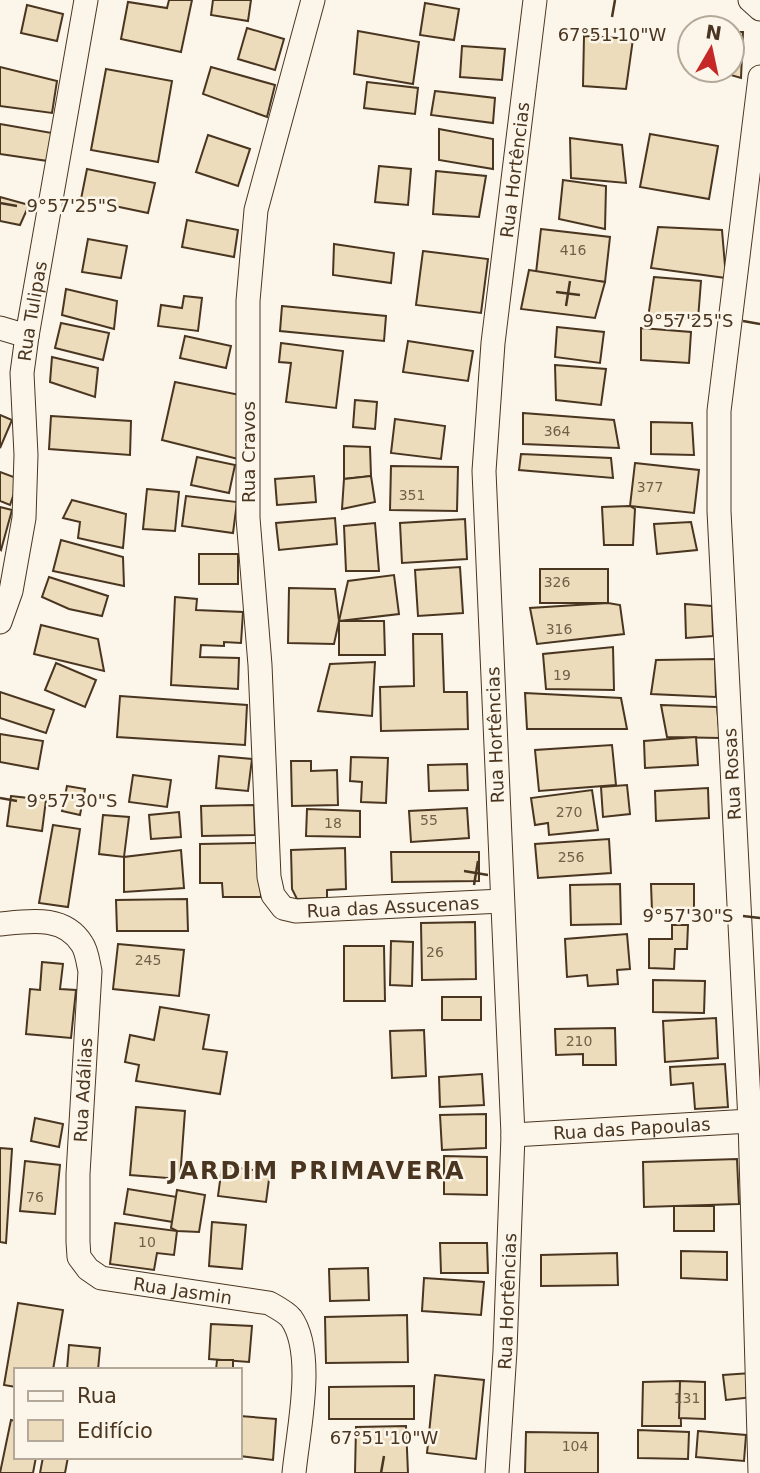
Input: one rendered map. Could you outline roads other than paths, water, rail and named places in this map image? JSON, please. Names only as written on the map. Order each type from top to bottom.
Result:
[{"type":"street","name":"Rua Tulipas","points":[[0,622],[11,591],[24,518],[26,455],[22,373],[27,336],[86,0]]},
{"type":"street","name":"Rua Cravos","points":[[283,908],[273,895],[269,877],[260,665],[248,518],[248,301],[256,210],[313,0]]},
{"type":"street","name":"Rua Hortências","points":[[497,1473],[505,1351],[513,1135],[484,471],[493,343],[535,0]]},
{"type":"street","points":[[750,0],[760,9]]},
{"type":"street","name":"Rua Rosas","points":[[760,77],[719,411],[719,511],[750,1121],[760,1473]]},
{"type":"street","points":[[0,328],[27,336]]},
{"type":"street","name":"Rua das Assucenas","points":[[283,908],[296,911],[502,901]]},
{"type":"street","name":"Rua Adálias","points":[[0,924],[41,920],[69,929],[84,946],[90,971],[78,1174],[79,1257]]},
{"type":"street","name":"Rua das Papoulas","points":[[513,1135],[750,1121]]},
{"type":"street","name":"Rua Jasmin","points":[[79,1257],[88,1269],[102,1278],[269,1303],[290,1316],[302,1338],[305,1363],[294,1473]]},
{"type":"district","name":"JARDIM PRIMAVERA","points":[[317,1171]]}]
